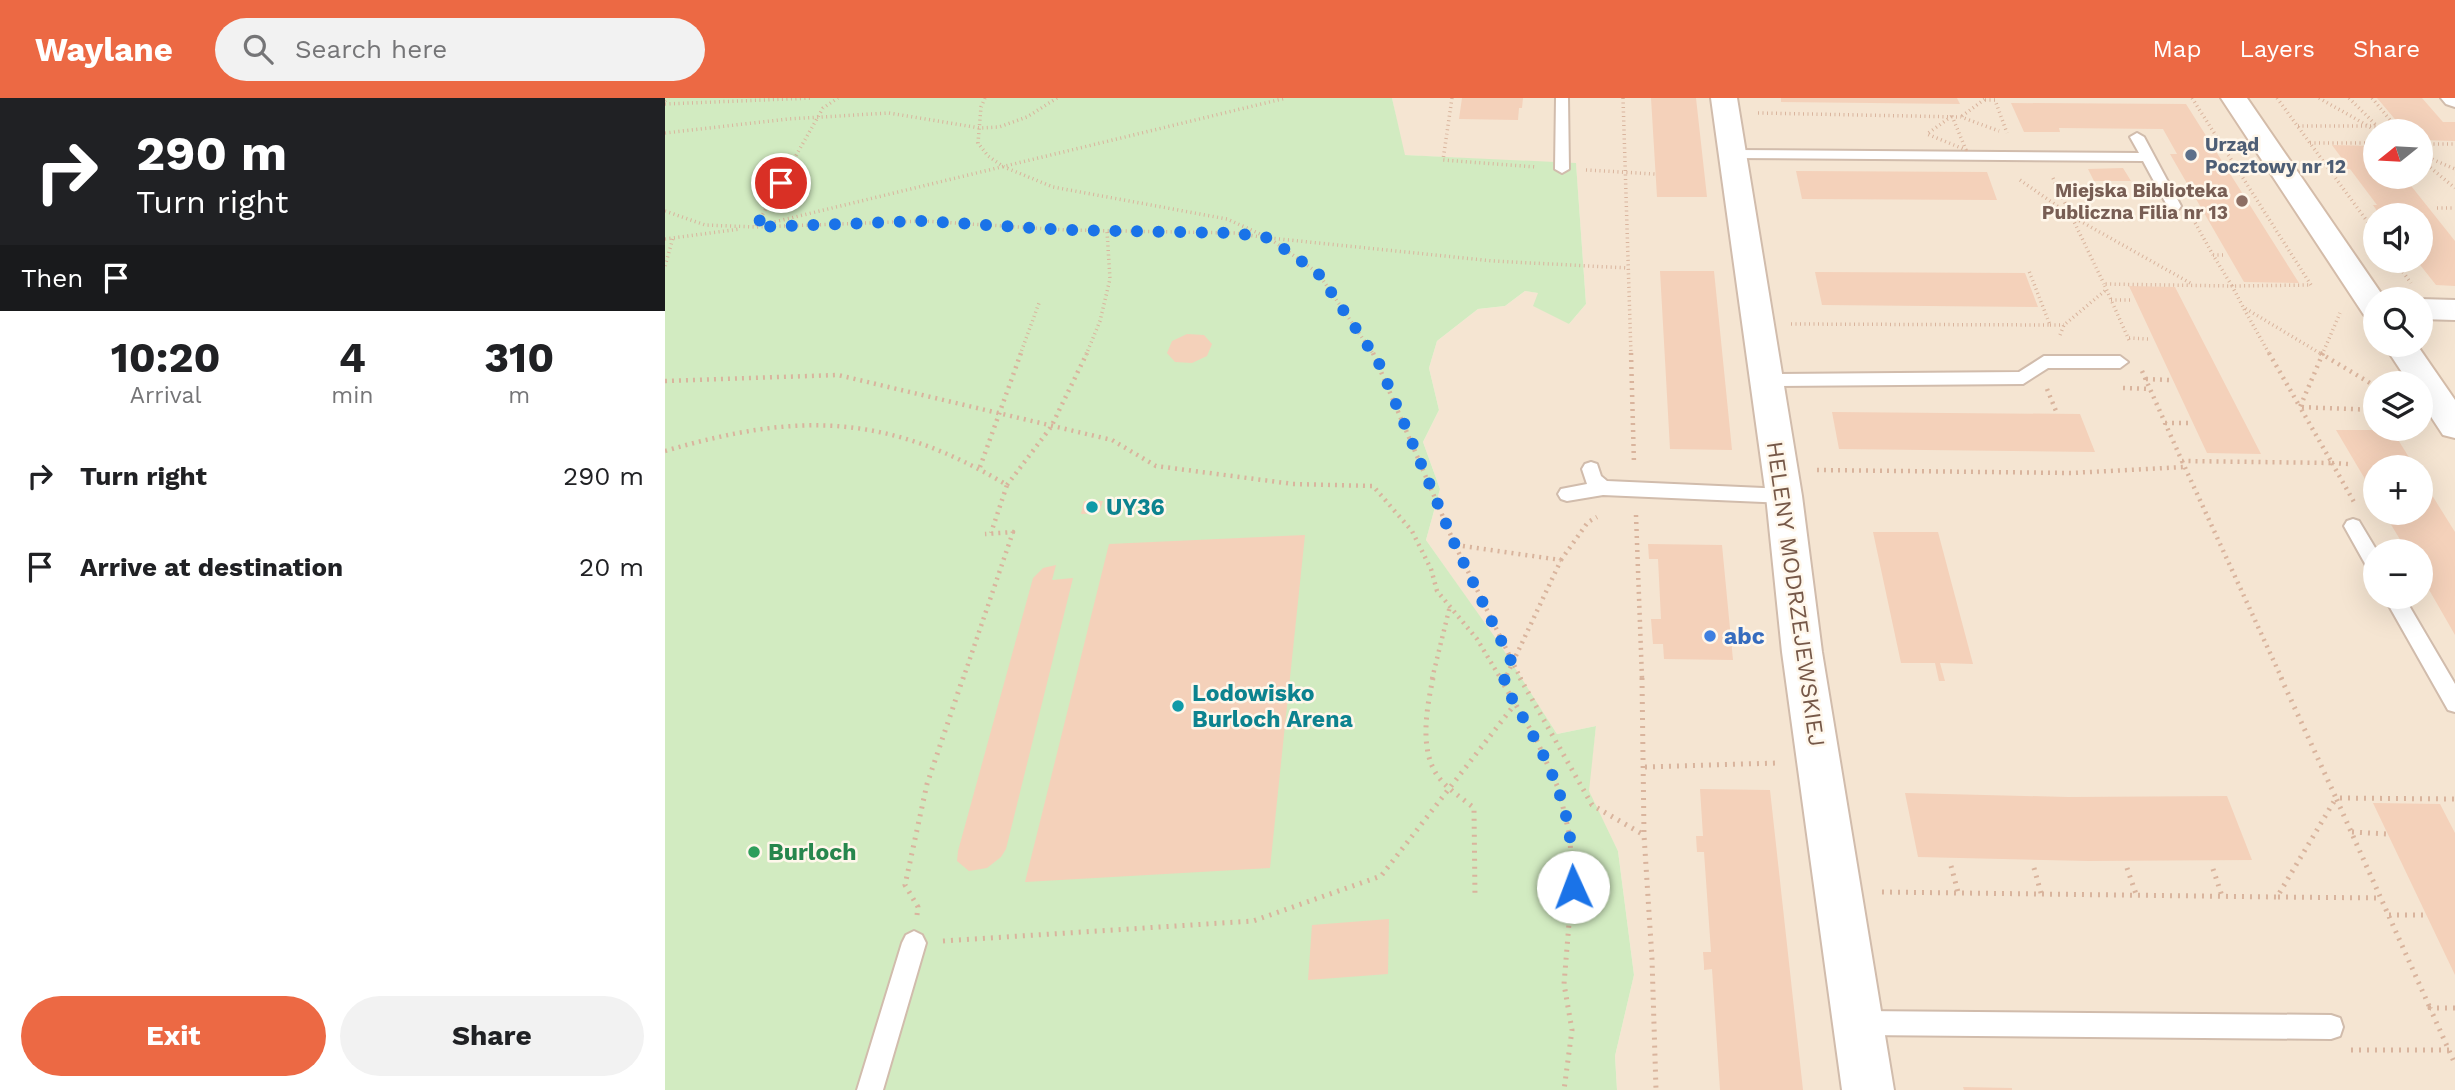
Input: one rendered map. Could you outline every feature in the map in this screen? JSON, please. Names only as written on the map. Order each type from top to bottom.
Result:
[{"type":"street","points":[[2234,98],[2363,289]]},
{"type":"street","name":"HELENY MODRZEJEWSKIEJ","points":[[1737,105],[1733,154],[1766,380],[1795,483],[1802,652],[1868,1090]]},
{"type":"street","points":[[2433,309],[2455,310]]},
{"type":"street","points":[[2408,357],[2455,426]]},
{"type":"lane","points":[[1562,98],[1562,169]]},
{"type":"lane","points":[[2137,137],[2174,206]]},
{"type":"lane","points":[[1733,154],[2147,157]]},
{"type":"lane","points":[[1766,380],[2023,378],[2044,362],[2120,362]]},
{"type":"lane","points":[[1591,469],[1593,479],[1603,488]]},
{"type":"lane","points":[[1567,494],[1603,488],[1635,491],[1795,483]]},
{"type":"lane","points":[[2353,526],[2363,543]]},
{"type":"lane","points":[[2401,609],[2455,703]]},
{"type":"lane","points":[[870,1090],[914,943]]},
{"type":"lane","points":[[1860,1023],[2330,1027]]},
{"type":"path","points":[[666,101],[812,98]]},
{"type":"path","points":[[756,227],[818,117],[824,108],[838,98]]},
{"type":"path","points":[[985,98],[978,143],[988,156],[1003,167],[1053,187],[1227,219],[1269,238],[1318,273],[1378,361],[1455,545],[1512,663],[1592,805],[1644,835]]},
{"type":"path","points":[[665,132],[889,113],[980,128],[999,127],[1027,117],[1057,98]]},
{"type":"path","points":[[665,239],[756,227],[1283,98]]},
{"type":"path","points":[[1452,98],[1443,160],[1655,174]]},
{"type":"path","points":[[1623,98],[1645,767],[1644,835],[1652,959],[1656,1090]]},
{"type":"path","points":[[2060,335],[2064,325],[2106,287],[2311,285],[2192,98]]},
{"type":"path","points":[[2277,98],[2363,216]]},
{"type":"path","points":[[2319,98],[2363,123]]},
{"type":"path","points":[[2350,98],[2368,119]]},
{"type":"path","points":[[2372,98],[2389,119]]},
{"type":"path","points":[[1737,105],[1961,117],[2007,133],[1995,100],[1985,99],[1961,117]]},
{"type":"path","points":[[2297,126],[2363,126]]},
{"type":"path","points":[[2309,143],[2363,144]]},
{"type":"path","points":[[2433,144],[2455,144]]},
{"type":"path","points":[[2017,156],[2019,161],[2046,161],[2132,348]]},
{"type":"path","points":[[2433,161],[2455,169]]},
{"type":"path","points":[[2433,169],[2455,188]]},
{"type":"path","points":[[2013,176],[2073,217],[2193,285]]},
{"type":"path","points":[[2437,208],[2455,208]]},
{"type":"path","points":[[665,211],[705,225],[756,227],[923,221],[1107,231],[1235,233],[1397,254],[1530,266],[1628,268]]},
{"type":"path","points":[[2188,211],[2332,463]]},
{"type":"path","points":[[1107,231],[1110,279],[1100,321],[1079,372],[1051,427],[1007,485],[988,534],[1013,532],[927,784],[905,885],[918,907],[914,943],[1253,921],[1381,876],[1515,704]]},
{"type":"path","points":[[666,262],[673,238]]},
{"type":"path","points":[[2213,255],[2223,255]]},
{"type":"path","points":[[2029,271],[2050,325]]},
{"type":"path","points":[[2111,300],[2131,300]]},
{"type":"path","points":[[980,467],[1038,303]]},
{"type":"path","points":[[2243,307],[2363,379]]},
{"type":"path","points":[[2300,407],[2341,310]]},
{"type":"path","points":[[1783,324],[2064,325]]},
{"type":"path","points":[[2128,338],[2149,339]]},
{"type":"path","points":[[2141,369],[2455,1064]]},
{"type":"path","points":[[665,381],[838,375],[1112,440],[1156,466],[1293,484],[1373,486],[1412,531],[1431,569],[1437,591],[1477,639],[1536,740],[1559,790],[1570,837],[1573,887],[1564,984],[1573,1030],[1564,1090]]},
{"type":"path","points":[[2145,379],[2169,380]]},
{"type":"path","points":[[2056,411],[2046,387],[2059,387]]},
{"type":"path","points":[[2111,388],[2150,389]]},
{"type":"path","points":[[2300,407],[2363,410]]},
{"type":"path","points":[[2165,423],[2188,423]]},
{"type":"path","points":[[665,451],[746,431],[826,425],[905,436],[932,443],[980,467],[1007,485]]},
{"type":"path","points":[[1795,483],[2071,473],[2183,464],[2349,464]]},
{"type":"path","points":[[1503,683],[1561,560],[1588,523]]},
{"type":"path","points":[[1455,545],[1561,560]]},
{"type":"path","points":[[1450,605],[1428,688],[1428,753],[1436,774],[1473,808],[1475,897]]},
{"type":"path","points":[[1645,767],[1779,763]]},
{"type":"path","points":[[2336,798],[2455,799]]},
{"type":"path","points":[[2277,897],[2336,798]]},
{"type":"path","points":[[2352,832],[2388,834]]},
{"type":"path","points":[[1951,866],[1958,892]]},
{"type":"path","points":[[2035,868],[2041,893]]},
{"type":"path","points":[[2127,868],[2136,894]]},
{"type":"path","points":[[2213,869],[2222,896]]},
{"type":"path","points":[[1869,892],[2381,898]]},
{"type":"path","points":[[2389,915],[2427,915]]},
{"type":"path","points":[[2430,1008],[2455,1008]]},
{"type":"shaded area","points":[[1392,98],[2455,98],[2455,1090],[1617,1090],[1615,1056],[1634,975],[1618,851],[1588,791],[1596,726],[1557,734],[1426,540],[1440,489],[1423,442],[1439,410],[1429,368],[1437,341],[1478,309],[1505,306],[1525,291],[1539,293],[1569,324],[1586,304],[1576,164],[1404,155]]},
{"type":"green space","points":[[665,98],[1392,98],[1405,155],[1576,163],[1586,304],[1569,324],[1533,306],[1538,293],[1525,291],[1505,306],[1478,309],[1437,341],[1429,368],[1439,410],[1423,442],[1440,489],[1426,540],[1499,643],[1557,734],[1596,726],[1589,791],[1618,851],[1634,975],[1615,1056],[1617,1090],[665,1090]]},
{"type":"building","points":[[1462,98],[1523,98],[1518,120],[1459,119]]},
{"type":"building","points":[[1651,98],[1696,98],[1707,197],[1657,197]]},
{"type":"building","points":[[1781,98],[1957,98],[1960,104],[1781,102]]},
{"type":"building","points":[[2377,98],[2422,98],[2443,122],[2455,122],[2455,141],[2433,140],[2433,119],[2395,119]]},
{"type":"building","points":[[2011,103],[2186,104],[2299,283],[2244,282],[2170,154],[2177,154],[2163,129],[2059,128],[2060,132],[2024,132]]},
{"type":"building","points":[[2332,145],[2363,146],[2363,186],[2350,169],[2346,169],[2342,164],[2346,164]]},
{"type":"building","points":[[2123,168],[2131,181],[2094,181],[2088,169]]},
{"type":"building","points":[[1796,171],[1987,172],[1997,200],[1802,199]]},
{"type":"building","points":[[2365,189],[2414,189],[2425,203],[2376,203]]},
{"type":"building","points":[[2433,213],[2455,241],[2455,286],[2436,285],[2426,273],[2433,273]]},
{"type":"building","points":[[1660,271],[1714,271],[1732,450],[1670,449]]},
{"type":"building","points":[[1815,272],[2025,273],[2038,307],[1822,305]]},
{"type":"building","points":[[2129,286],[2175,287],[2261,454],[2207,453]]},
{"type":"building","points":[[1187,334],[1204,335],[1212,344],[1207,356],[1192,363],[1175,362],[1167,353],[1172,341]]},
{"type":"building","points":[[1832,412],[2080,414],[2095,452],[1839,449]]},
{"type":"building","points":[[2336,430],[2363,430],[2363,441],[2399,441],[2408,455],[2363,455],[2363,476]]},
{"type":"building","points":[[2433,497],[2455,532],[2455,635],[2433,597],[2433,539],[2400,539],[2391,525],[2433,525]]},
{"type":"building","name":"UY36","points":[[1084,501],[1103,501],[1099,513],[1081,514]]},
{"type":"building","points":[[1873,532],[1938,532],[1973,664],[1940,663],[1945,681],[1939,681],[1935,663],[1901,663]]},
{"type":"building","name":"Lodowisko Burloch Arena","points":[[1305,535],[1270,868],[1025,882],[1109,544]]},
{"type":"building","points":[[1648,544],[1722,545],[1733,660],[1664,659],[1663,644],[1653,644],[1651,619],[1661,619],[1658,559],[1649,559]]},
{"type":"building","points":[[1056,565],[1052,580],[1073,578],[1006,849],[1001,857],[987,868],[969,871],[957,861],[958,851],[1033,578],[1043,568]]},
{"type":"building","points":[[1700,789],[1770,790],[1803,1090],[1720,1090],[1712,969],[1704,970],[1703,952],[1711,952],[1704,852],[1697,852],[1696,836],[1703,836]]},
{"type":"building","points":[[1905,793],[2068,797],[2227,796],[2252,860],[2088,861],[1918,857]]},
{"type":"building","points":[[2373,803],[2440,804],[2455,833],[2455,975]]},
{"type":"building","points":[[1389,919],[1388,974],[1308,980],[1312,925]]},
{"type":"building","points":[[1963,1087],[2012,1088],[2012,1090],[1964,1090]]},
{"type":"place","name":"Urząd Pocztowy nr 12","points":[[2191,155]]},
{"type":"place","name":"Miejska Biblioteka Publiczna Filia nr 13","points":[[2242,201]]},
{"type":"place","name":"UY36","points":[[1092,507]]},
{"type":"place","name":"abc","points":[[1710,636]]},
{"type":"place","name":"Lodowisko Burloch Arena","points":[[1178,706]]},
{"type":"place","name":"Burloch","points":[[754,852]]},
{"type":"route","points":[[781,183],[756,227],[923,221],[1066,230],[1235,233],[1269,238],[1318,273],[1378,361],[1455,545],[1512,663],[1503,683],[1536,740],[1559,790],[1570,837],[1573,887]]}]
